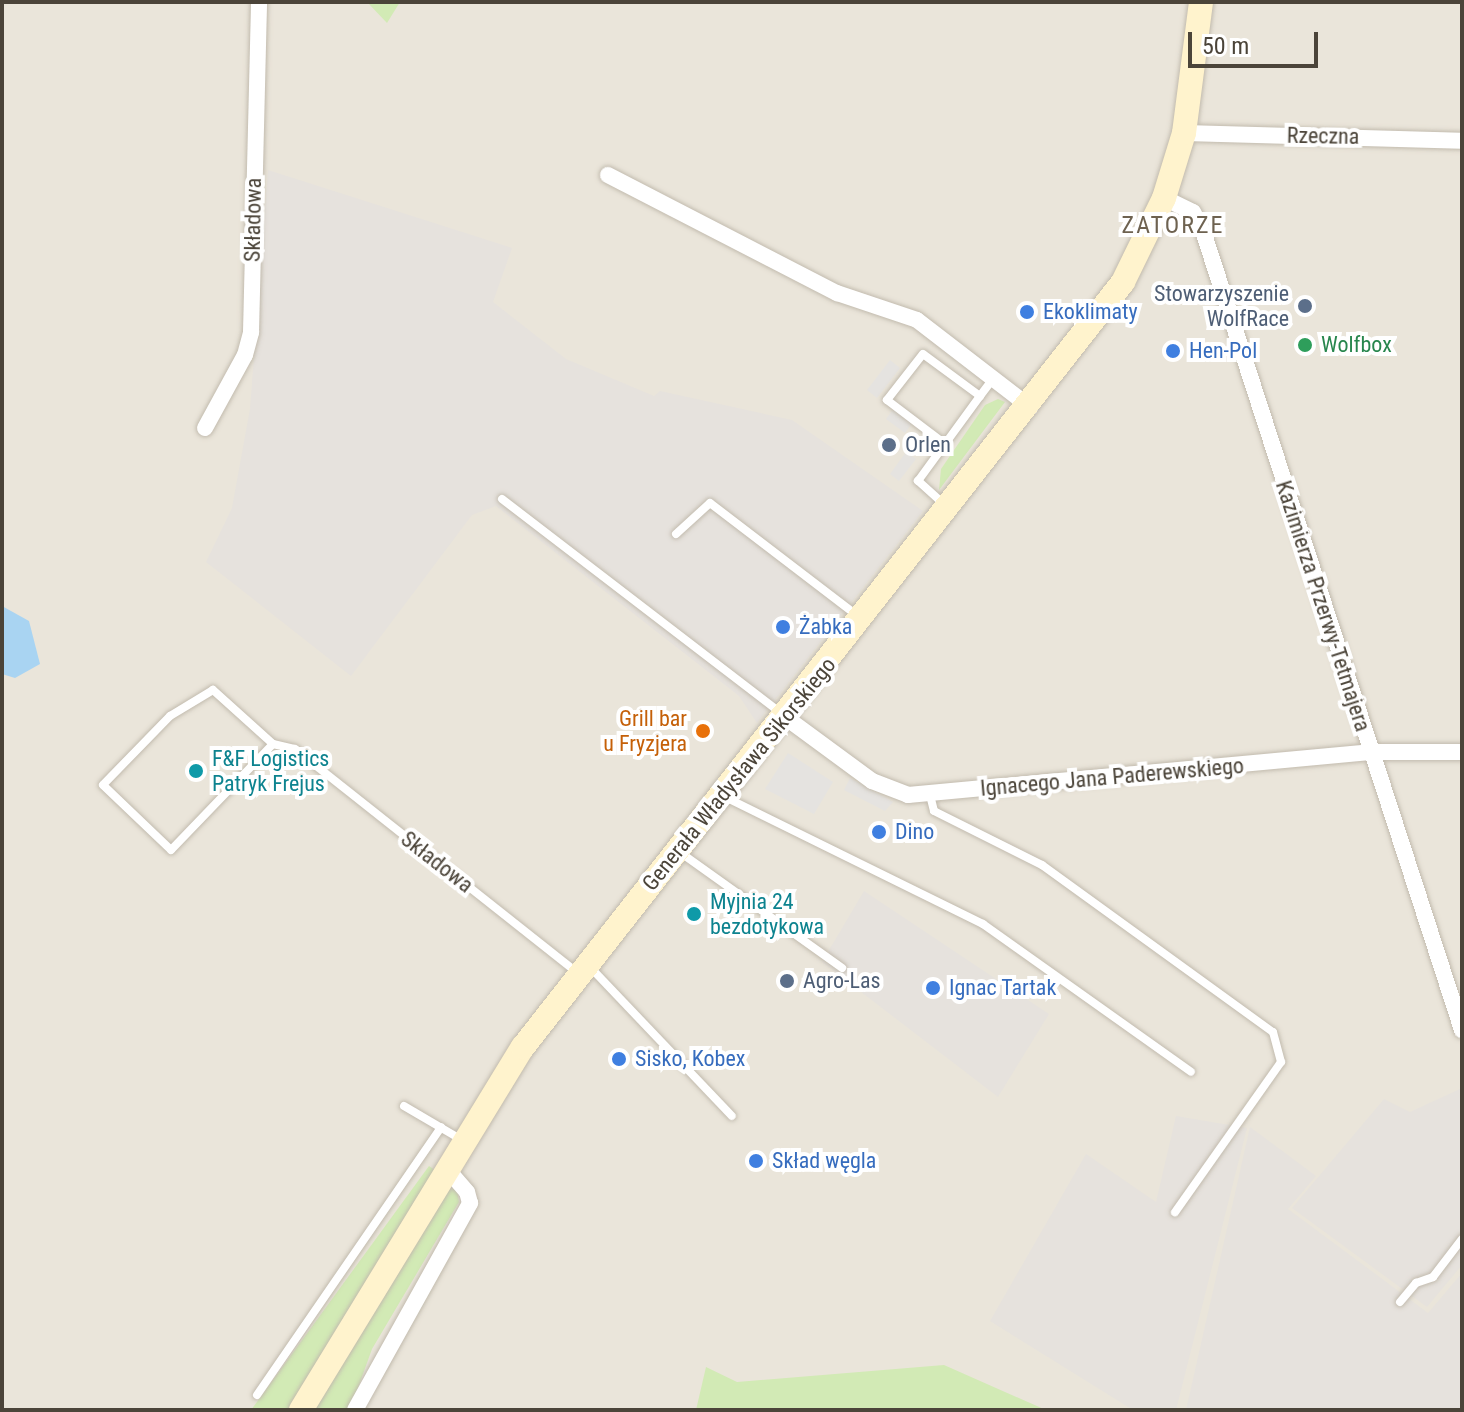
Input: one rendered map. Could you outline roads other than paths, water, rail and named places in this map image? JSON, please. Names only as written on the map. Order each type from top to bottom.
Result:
[{"type":"main road","name":"Generała Władysława Sikorskiego","points":[[301,1410],[519,1044],[785,717],[1030,407],[1123,282],[1164,198],[1184,133],[1201,2]]},
{"type":"street","name":"Składowa","points":[[205,428],[245,355],[251,332],[259,2]]},
{"type":"street","name":"Rzeczna","points":[[1184,133],[1462,141]]},
{"type":"street","points":[[608,175],[837,293],[917,320],[1030,407]]},
{"type":"street","name":"Kazimierza Przerwy-Tetmajera","points":[[1164,198],[1193,212],[1204,234],[1370,752],[1462,1027]]},
{"type":"street","name":"Ignacego Jana Paderewskiego","points":[[785,717],[872,781],[892,792],[930,795],[1370,752],[1462,752]]},
{"type":"street","points":[[359,1408],[470,1203],[467,1192],[446,1168]]},
{"type":"lane","points":[[945,444],[887,400],[923,354],[980,396]]},
{"type":"lane","points":[[949,508],[918,481],[993,379]]},
{"type":"lane","points":[[502,499],[785,717]]},
{"type":"lane","points":[[676,534],[710,503],[862,619]]},
{"type":"lane","points":[[213,690],[273,744],[171,850],[103,785],[170,716],[213,690]]},
{"type":"lane","name":"Składowa","points":[[273,744],[295,749],[583,969],[732,1116]]},
{"type":"lane","points":[[930,795],[934,811],[1042,865],[1273,1032],[1281,1062],[1175,1212]]},
{"type":"lane","points":[[722,796],[983,924],[1191,1072]]},
{"type":"lane","points":[[677,850],[842,968]]},
{"type":"lane","points":[[404,1106],[463,1140]]},
{"type":"lane","points":[[257,1395],[441,1127]]},
{"type":"lane","points":[[1400,1302],[1416,1283],[1433,1277],[1462,1239]]},
{"type":"water","points":[[2,606],[29,621],[40,664],[15,678],[2,674]]},
{"type":"place","name":"Stowarzyszenie WolfRace","points":[[1305,306]]},
{"type":"place","name":"Ekoklimaty","points":[[1027,312]]},
{"type":"place","name":"Wolfbox","points":[[1305,345]]},
{"type":"place","name":"Hen-Pol","points":[[1173,351]]},
{"type":"place","name":"Orlen","points":[[889,445]]},
{"type":"place","name":"Żabka","points":[[783,627]]},
{"type":"place","name":"Grill bar u Fryzjera","points":[[703,731]]},
{"type":"place","name":"F&F Logistics Patryk Frejus","points":[[196,771]]},
{"type":"place","name":"Dino","points":[[879,832]]},
{"type":"place","name":"Myjnia 24 bezdotykowa","points":[[694,914]]},
{"type":"place","name":"Agro-Las","points":[[787,981]]},
{"type":"place","name":"Ignac Tartak","points":[[933,988]]},
{"type":"place","name":"Sisko, Kobex","points":[[619,1059]]},
{"type":"place","name":"Skład węgla","points":[[756,1161]]},
{"type":"district","name":"ZATORZE","points":[[1173,226]]}]
